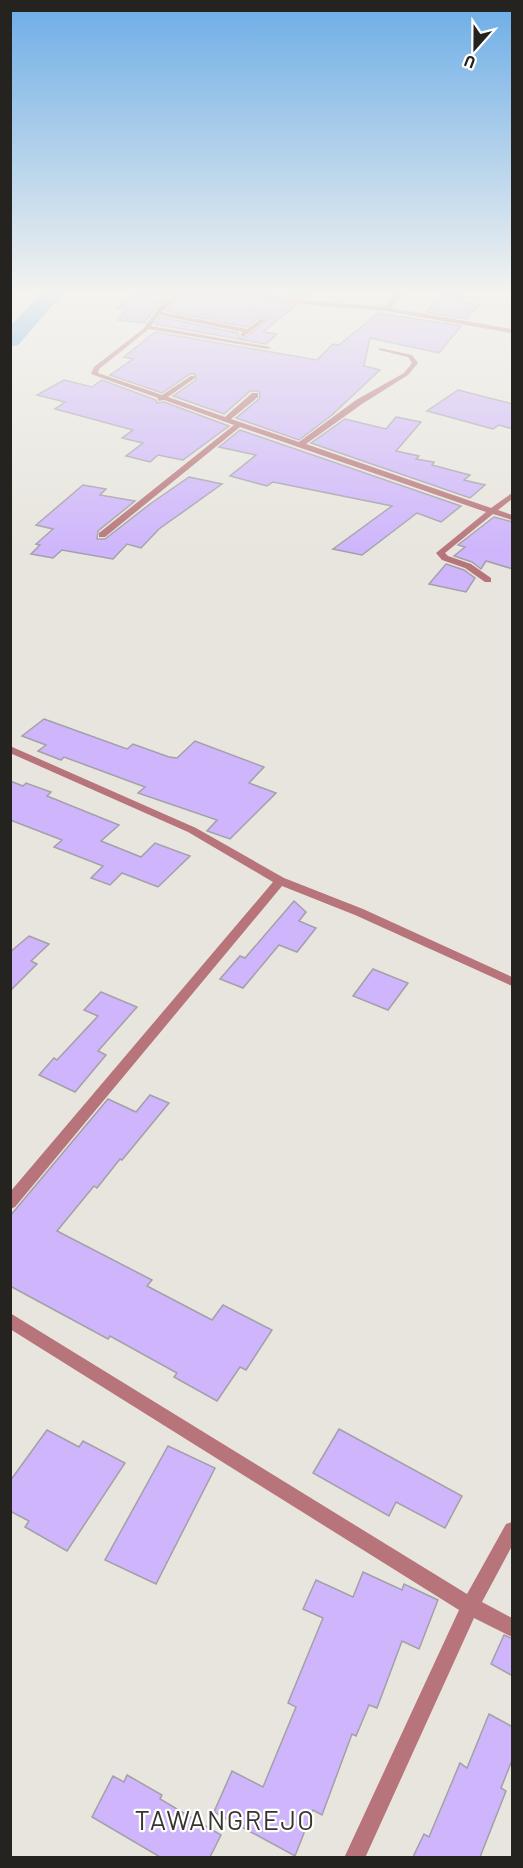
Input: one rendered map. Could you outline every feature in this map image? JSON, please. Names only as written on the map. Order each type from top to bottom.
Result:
[{"type":"street","points":[[103,378],[513,518]]},
{"type":"street","points":[[161,399],[191,378]]},
{"type":"street","points":[[300,445],[359,402],[399,378]]},
{"type":"street","points":[[225,420],[255,395]]},
{"type":"street","points":[[102,535],[238,425]]},
{"type":"street","points":[[488,580],[468,566],[445,558],[440,553],[513,495]]},
{"type":"street","points":[[10,749],[192,830],[280,881],[359,912],[513,982]]},
{"type":"street","points":[[10,1203],[280,881]]},
{"type":"street","points":[[10,1320],[470,1606],[513,1628]]},
{"type":"street","points":[[354,1857],[470,1606],[513,1530]]},
{"type":"building","points":[[119,378],[184,378],[162,393]]},
{"type":"building","points":[[196,378],[371,378],[332,415],[299,440],[236,418],[259,399],[258,391],[250,391],[224,414],[173,396]]},
{"type":"building","points":[[64,380],[92,387],[102,380],[156,400],[157,403],[164,402],[229,426],[183,460],[158,455],[150,462],[126,456],[143,443],[122,438],[133,430],[55,409],[65,402],[37,395]]},
{"type":"building","points":[[458,390],[513,404],[513,429],[499,425],[493,429],[427,411]]},
{"type":"building","points":[[396,417],[421,422],[396,451],[419,456],[416,459],[434,462],[432,465],[470,475],[464,480],[485,485],[470,498],[311,443],[345,419],[386,429]]},
{"type":"building","points":[[240,430],[461,506],[441,522],[417,513],[362,555],[333,549],[392,506],[273,482],[267,486],[230,476],[256,455],[219,447]]},
{"type":"building","points":[[189,477],[222,484],[159,529],[141,548],[127,544],[113,559],[62,550],[53,558],[31,554],[40,545],[36,544],[53,529],[36,525],[83,485],[106,489],[100,495],[135,501],[98,531],[97,539],[105,539]]},
{"type":"building","points":[[494,517],[513,522],[513,569],[486,561],[481,569],[472,562],[454,556],[465,547],[458,545]]},
{"type":"building","points":[[446,564],[464,570],[475,578],[466,592],[429,584]]},
{"type":"building","points":[[44,719],[127,749],[133,744],[169,757],[177,758],[195,741],[264,767],[249,783],[276,793],[230,839],[207,831],[217,820],[138,793],[145,787],[64,757],[61,760],[38,751],[46,745],[22,736]]},
{"type":"building","points":[[10,781],[23,786],[26,783],[51,792],[47,796],[119,825],[101,841],[141,857],[155,843],[190,856],[158,887],[122,873],[110,885],[91,878],[103,866],[54,847],[62,840],[10,820]]},
{"type":"building","points":[[294,901],[306,912],[299,921],[316,928],[297,952],[279,945],[243,988],[220,979],[240,956],[245,958]]},
{"type":"building","points":[[29,936],[49,944],[31,961],[37,964],[10,991],[10,952]]},
{"type":"building","points":[[373,969],[408,983],[388,1010],[353,996]]},
{"type":"building","points":[[101,992],[137,1007],[98,1051],[106,1055],[75,1092],[39,1075],[54,1058],[57,1060],[98,1016],[84,1010]]},
{"type":"building","points":[[150,1095],[169,1103],[122,1160],[120,1159],[97,1188],[94,1186],[57,1231],[152,1280],[147,1286],[212,1320],[223,1305],[272,1330],[246,1370],[240,1367],[217,1401],[174,1377],[177,1373],[110,1336],[108,1339],[10,1286],[10,1216],[108,1099],[136,1112]]},
{"type":"building","points":[[339,1429],[462,1496],[445,1528],[396,1502],[389,1516],[313,1473]]},
{"type":"building","points":[[47,1430],[79,1447],[83,1441],[125,1463],[67,1551],[25,1527],[29,1521],[10,1511],[10,1481]]},
{"type":"building","points":[[168,1446],[215,1468],[156,1584],[105,1560]]},
{"type":"building","points":[[363,1572],[402,1590],[404,1584],[438,1600],[419,1649],[402,1641],[377,1708],[369,1705],[356,1736],[352,1734],[322,1815],[313,1810],[295,1856],[214,1812],[232,1771],[263,1787],[296,1707],[288,1703],[323,1618],[303,1609],[316,1580],[353,1597]]},
{"type":"building","points":[[504,1635],[513,1639],[513,1676],[491,1664]]},
{"type":"building","points":[[489,1714],[513,1727],[513,1758],[501,1788],[506,1791],[480,1857],[413,1857],[424,1834],[429,1837],[460,1763],[467,1768]]},
{"type":"building","points":[[127,1775],[162,1795],[160,1799],[221,1835],[210,1857],[160,1857],[92,1817],[113,1776],[124,1782]]},
{"type":"district","name":"TAWANGREJO","points":[[225,1821]]}]
